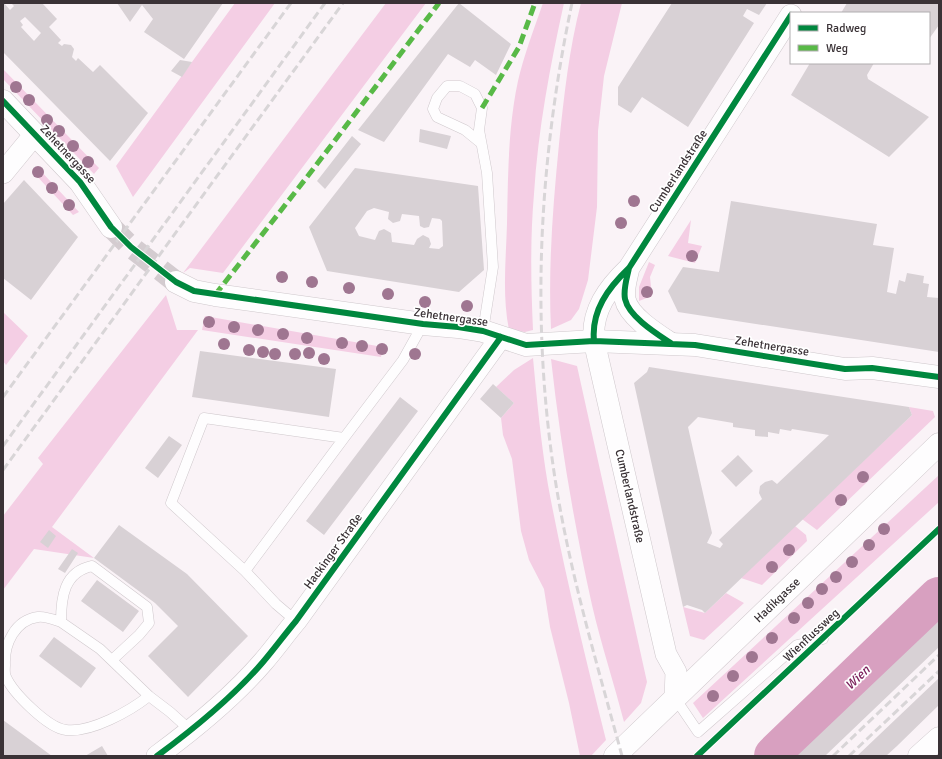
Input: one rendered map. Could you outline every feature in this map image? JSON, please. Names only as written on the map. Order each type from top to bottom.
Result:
[{"type":"street","name":"Cumberlandstraße","points":[[793,12],[799,3]]},
{"type":"street","name":"Cumberlandstraße","points":[[675,698],[676,672],[666,654],[592,329],[599,305],[617,280],[629,268],[790,17]]},
{"type":"street","name":"Zehetnergasse","points":[[3,101],[84,186],[111,227]]},
{"type":"street","points":[[3,173],[35,134]]},
{"type":"street","points":[[629,268],[625,288],[625,300],[646,326],[672,344]]},
{"type":"street","name":"Zehetnergasse","points":[[176,282],[194,291],[215,295],[423,324],[458,327],[492,334],[526,345],[594,341],[695,345],[845,369],[872,368],[939,377]]},
{"type":"street","name":"Hackinger Straße","points":[[157,756],[228,698],[263,663],[296,621],[492,334]]},
{"type":"street","name":"Hadikgasse","points":[[615,756],[939,444]]},
{"type":"street","points":[[919,756],[939,738]]},
{"type":"lane","points":[[481,143],[465,130],[437,117],[433,109],[437,98],[447,86],[460,86],[475,94],[482,108],[480,130],[487,173],[493,268],[492,334]]},
{"type":"lane","points":[[245,571],[403,360],[423,324]]},
{"type":"lane","points":[[296,621],[276,604],[245,571],[172,503],[204,418],[344,438]]},
{"type":"lane","points":[[61,622],[61,602],[68,580],[81,568],[92,566],[119,585],[147,607],[149,623],[139,635],[112,660]]},
{"type":"lane","points":[[149,696],[134,708],[93,727],[66,730],[43,719],[20,698],[5,676],[4,652],[13,633],[25,621],[39,616],[61,622],[100,649],[149,696],[190,730]]},
{"type":"lane","points":[[675,698],[698,732],[797,645],[823,639]]},
{"type":"shaded area","points":[[235,3],[275,3],[133,197],[116,166]]},
{"type":"shaded area","points":[[386,3],[426,3],[223,273],[190,268],[183,273]]},
{"type":"shaded area","points":[[543,3],[564,3],[549,74],[538,146],[531,245],[533,330],[525,332],[509,330],[507,317],[505,277],[509,152],[512,116],[518,81],[526,52]]},
{"type":"shaded area","points":[[581,3],[622,3],[604,76],[598,131],[597,207],[588,280],[579,309],[571,320],[551,329],[551,259],[557,167],[567,73]]},
{"type":"shaded area","points":[[3,69],[99,168],[94,174],[3,79]]},
{"type":"shaded area","points":[[38,168],[79,212],[73,215],[33,172]]},
{"type":"shaded area","points":[[691,220],[688,243],[702,246],[695,263],[668,256]]},
{"type":"shaded area","points":[[649,262],[655,265],[650,277],[652,296],[639,301],[639,287]]},
{"type":"shaded area","points":[[166,295],[177,330],[198,330],[52,527],[94,558],[34,549],[3,590],[3,516],[43,464],[38,458]]},
{"type":"shaded area","points":[[3,312],[28,336],[6,365],[3,361]]},
{"type":"shaded area","points":[[205,316],[383,347],[381,357],[202,330]]},
{"type":"shaded area","points":[[533,358],[541,438],[554,517],[606,740],[591,756],[580,756],[569,703],[550,627],[544,589],[529,560],[521,531],[512,459],[503,435],[501,418],[514,403],[496,387],[514,370]]},
{"type":"shaded area","points":[[551,359],[577,366],[647,682],[641,703],[624,722],[585,575],[563,452]]},
{"type":"shaded area","points":[[909,407],[933,411],[935,417],[817,530],[802,519],[912,415]]},
{"type":"shaded area","points":[[939,475],[939,502],[703,718],[693,703]]},
{"type":"shaded area","points":[[795,526],[806,535],[807,541],[762,585],[741,578]]},
{"type":"shaded area","points":[[726,593],[744,603],[704,640],[690,636],[683,607],[705,613]]},
{"type":"building","points":[[4,3],[10,10],[14,6],[11,3],[42,3],[57,19],[49,27],[61,40],[58,43],[62,46],[64,44],[71,45],[74,49],[72,57],[76,61],[78,58],[93,72],[100,65],[148,113],[110,161],[3,52]],"holes":[[[25,17],[41,33],[34,41],[21,27],[23,25],[20,21]]]},
{"type":"building","points":[[117,3],[223,3],[184,59],[144,32],[153,19],[142,5],[130,22]]},
{"type":"building","points":[[459,3],[511,44],[496,75],[475,60],[470,67],[448,54],[384,142],[358,130]]},
{"type":"building","points":[[672,3],[767,3],[759,15],[747,9],[743,16],[754,23],[688,127],[642,97],[631,113],[618,105],[618,87]]},
{"type":"building","points":[[847,3],[939,3],[939,25],[930,38],[930,12],[842,12]]},
{"type":"building","points":[[180,60],[192,62],[182,77],[171,71]]},
{"type":"building","points":[[809,64],[873,64],[867,75],[868,79],[929,117],[889,157],[791,95]]},
{"type":"building","points":[[420,129],[451,136],[447,149],[419,142]]},
{"type":"building","points":[[352,136],[361,144],[325,189],[317,181]]},
{"type":"building","points":[[355,168],[478,186],[484,270],[459,292],[327,271],[309,227]],"holes":[[[374,208],[389,212],[388,219],[393,223],[400,221],[402,214],[419,216],[420,226],[424,228],[429,227],[432,218],[440,219],[442,221],[443,246],[439,249],[429,248],[431,244],[429,238],[423,235],[417,239],[414,245],[392,242],[391,233],[384,229],[379,231],[375,240],[359,236],[355,228],[367,211]]]},
{"type":"building","points":[[24,180],[78,237],[31,300],[3,278],[3,204]]},
{"type":"building","points":[[731,201],[877,224],[873,245],[894,248],[887,292],[896,294],[899,280],[905,282],[907,273],[924,276],[923,283],[929,284],[927,297],[939,298],[939,352],[678,312],[668,291],[683,267],[719,272]]},
{"type":"building","points":[[200,351],[336,369],[329,417],[192,397]]},
{"type":"building","points":[[649,367],[909,407],[912,415],[705,613],[702,610],[687,605],[683,607],[634,383],[647,372]],"holes":[[[698,417],[733,423],[733,427],[755,430],[755,436],[768,437],[768,432],[779,434],[780,429],[791,431],[792,429],[829,435],[777,484],[772,480],[765,482],[760,486],[759,493],[762,499],[719,540],[723,544],[720,548],[707,543],[712,533],[688,427]]]},
{"type":"building","points":[[493,384],[514,403],[501,418],[480,399]]},
{"type":"building","points":[[400,397],[418,411],[324,535],[306,521]]},
{"type":"building","points":[[169,436],[182,445],[158,478],[145,468]]},
{"type":"building","points":[[738,455],[753,471],[736,487],[721,471]]},
{"type":"building","points":[[119,525],[187,574],[248,636],[188,697],[148,656],[178,626],[155,603],[94,558]]},
{"type":"building","points":[[49,530],[56,536],[48,548],[40,542]]},
{"type":"building","points":[[72,549],[78,553],[65,573],[58,569]]},
{"type":"building","points":[[97,580],[139,611],[123,632],[81,601]]},
{"type":"building","points":[[939,621],[939,647],[825,756],[797,756]]},
{"type":"building","points":[[54,637],[96,668],[81,688],[39,656]]},
{"type":"building","points":[[939,678],[939,705],[897,746],[886,756],[857,756]]},
{"type":"building","points":[[3,720],[52,756],[3,756]]},
{"type":"building","points":[[102,746],[108,756],[85,756]]},
{"type":"waterway","name":"Wien","points":[[775,756],[939,598]]},
{"type":"tunnel","points":[[111,227],[131,247],[176,282]]},
{"type":"railway","points":[[3,397],[291,3]]},
{"type":"railway","points":[[3,446],[325,3]]},
{"type":"railway","points":[[3,470],[343,3]]},
{"type":"railway","points":[[572,3],[552,118],[546,175],[542,233],[542,349],[546,407],[553,465],[566,539],[592,648],[622,756]]},
{"type":"railway","points":[[833,756],[939,655]]},
{"type":"railway","points":[[849,756],[939,671]]},
{"type":"marked path","points":[[215,295],[314,168],[439,3]]},
{"type":"marked path","points":[[482,108],[519,47],[535,3]]},
{"type":"cycle path","points":[[594,341],[595,320],[602,301],[614,284],[629,268],[790,17]]},
{"type":"cycle path","points":[[3,101],[80,182],[111,227],[131,247],[176,282],[194,291],[423,324],[483,331],[526,345],[594,341],[695,345],[845,369],[872,368],[939,377]]},
{"type":"cycle path","points":[[629,268],[624,291],[628,306],[638,319],[672,344]]},
{"type":"cycle path","points":[[157,756],[226,700],[267,657],[296,621],[501,337]]},
{"type":"cycle path","name":"Wienflussweg","points":[[697,756],[939,529]]}]
